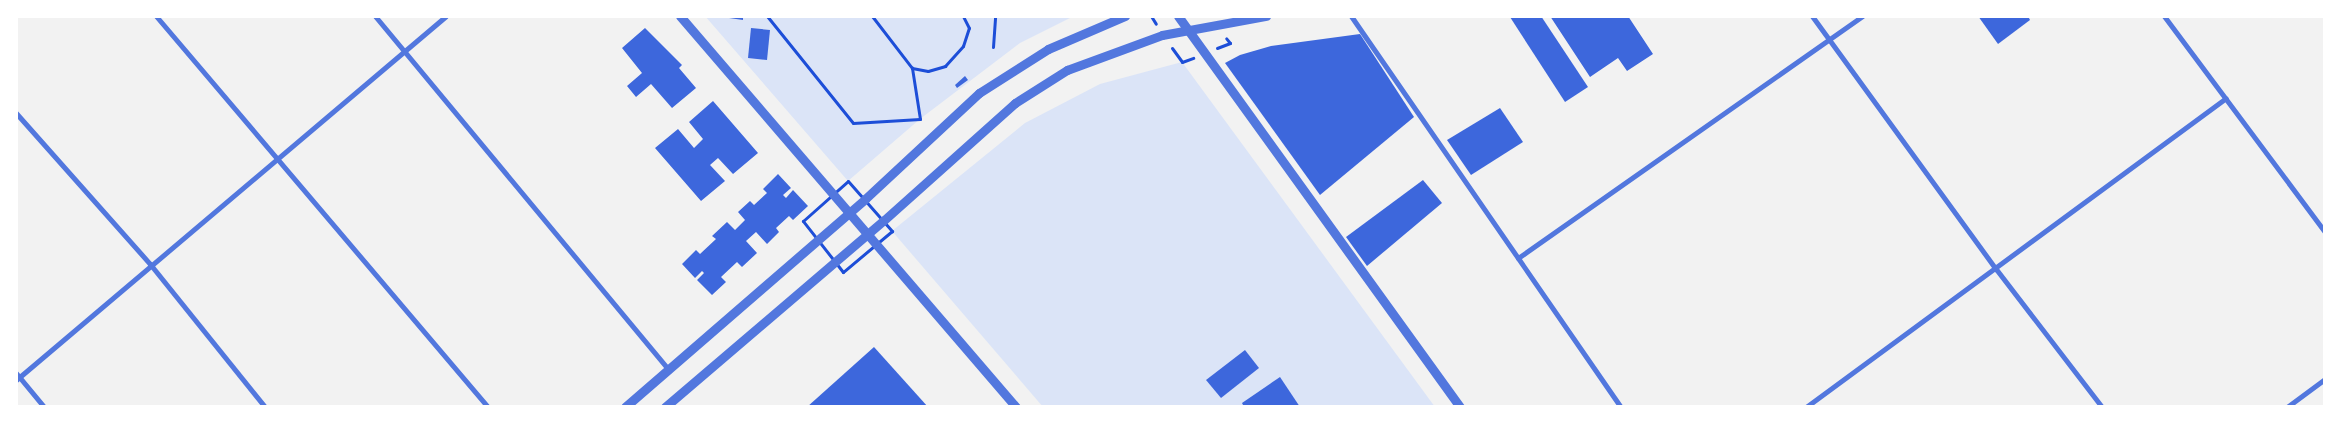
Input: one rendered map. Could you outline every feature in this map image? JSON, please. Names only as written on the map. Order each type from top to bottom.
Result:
[{"type":"street","points":[[156,16],[280,159],[488,407]]},
{"type":"street","points":[[375,16],[668,369]]},
{"type":"street","points":[[44,407],[17,376],[150,264],[280,159],[446,16]]},
{"type":"street","points":[[680,16],[866,236],[1016,407]]},
{"type":"street","points":[[625,407],[847,213],[979,93],[1048,48],[1125,16]]},
{"type":"street","points":[[1178,16],[1460,407]]},
{"type":"street","points":[[665,407],[866,236],[1015,103],[1067,70],[1162,35],[1266,16]]},
{"type":"street","points":[[1351,16],[1621,407]]},
{"type":"street","points":[[1812,16],[1996,269],[2102,407]]},
{"type":"street","points":[[1518,258],[1862,16]]},
{"type":"street","points":[[2164,16],[2325,232]]},
{"type":"street","points":[[1806,407],[2226,98]]},
{"type":"street","points":[[16,112],[150,264],[265,407]]},
{"type":"street","points":[[2287,407],[2325,379]]},
{"type":"path","points":[[766,16],[853,123],[920,119],[912,68],[872,16]]},
{"type":"path","points":[[912,68],[928,72],[945,66],[963,46],[969,28],[963,16]]},
{"type":"path","points":[[993,47],[996,16]]},
{"type":"shaded area","points":[[705,16],[1074,16],[1020,43],[920,119],[848,181]]},
{"type":"shaded area","points":[[1182,62],[1435,407],[1043,407],[892,231],[1025,123],[1100,84]]},
{"type":"building","points":[[729,16],[743,16],[743,20],[729,18]]},
{"type":"building","points":[[1541,16],[1588,87],[1565,102],[1510,17]]},
{"type":"building","points":[[1550,16],[1628,16],[1653,54],[1627,71],[1618,58],[1590,77]]},
{"type":"building","points":[[1978,16],[2028,16],[2030,20],[1998,44]]},
{"type":"building","points":[[645,28],[682,65],[679,68],[696,88],[672,108],[651,84],[636,97],[627,86],[642,73],[622,48]]},
{"type":"building","points":[[751,28],[770,30],[767,60],[748,58]]},
{"type":"building","points":[[1360,34],[1414,117],[1320,195],[1225,63],[1240,55],[1271,46]]},
{"type":"building","points":[[965,76],[968,80],[957,88],[955,85]]},
{"type":"building","points":[[713,101],[758,153],[733,174],[718,158],[710,165],[725,181],[701,201],[655,148],[678,129],[694,148],[703,139],[689,122]]},
{"type":"building","points":[[1500,108],[1523,142],[1471,175],[1447,140]]},
{"type":"building","points":[[778,174],[791,188],[783,195],[786,198],[793,190],[808,206],[793,220],[789,216],[776,228],[779,232],[767,244],[756,232],[746,241],[757,253],[742,267],[737,262],[721,277],[726,282],[712,295],[697,280],[704,273],[702,271],[695,278],[682,264],[696,250],[700,254],[716,239],[712,236],[727,222],[735,230],[745,220],[738,212],[750,201],[754,205],[767,193],[763,189]]},
{"type":"building","points":[[1423,180],[1442,203],[1367,266],[1346,237]]},
{"type":"building","points":[[874,347],[928,407],[807,407]]},
{"type":"building","points":[[1245,350],[1259,368],[1221,398],[1206,380]]},
{"type":"building","points":[[1280,377],[1300,407],[1244,407],[1242,403]]}]
